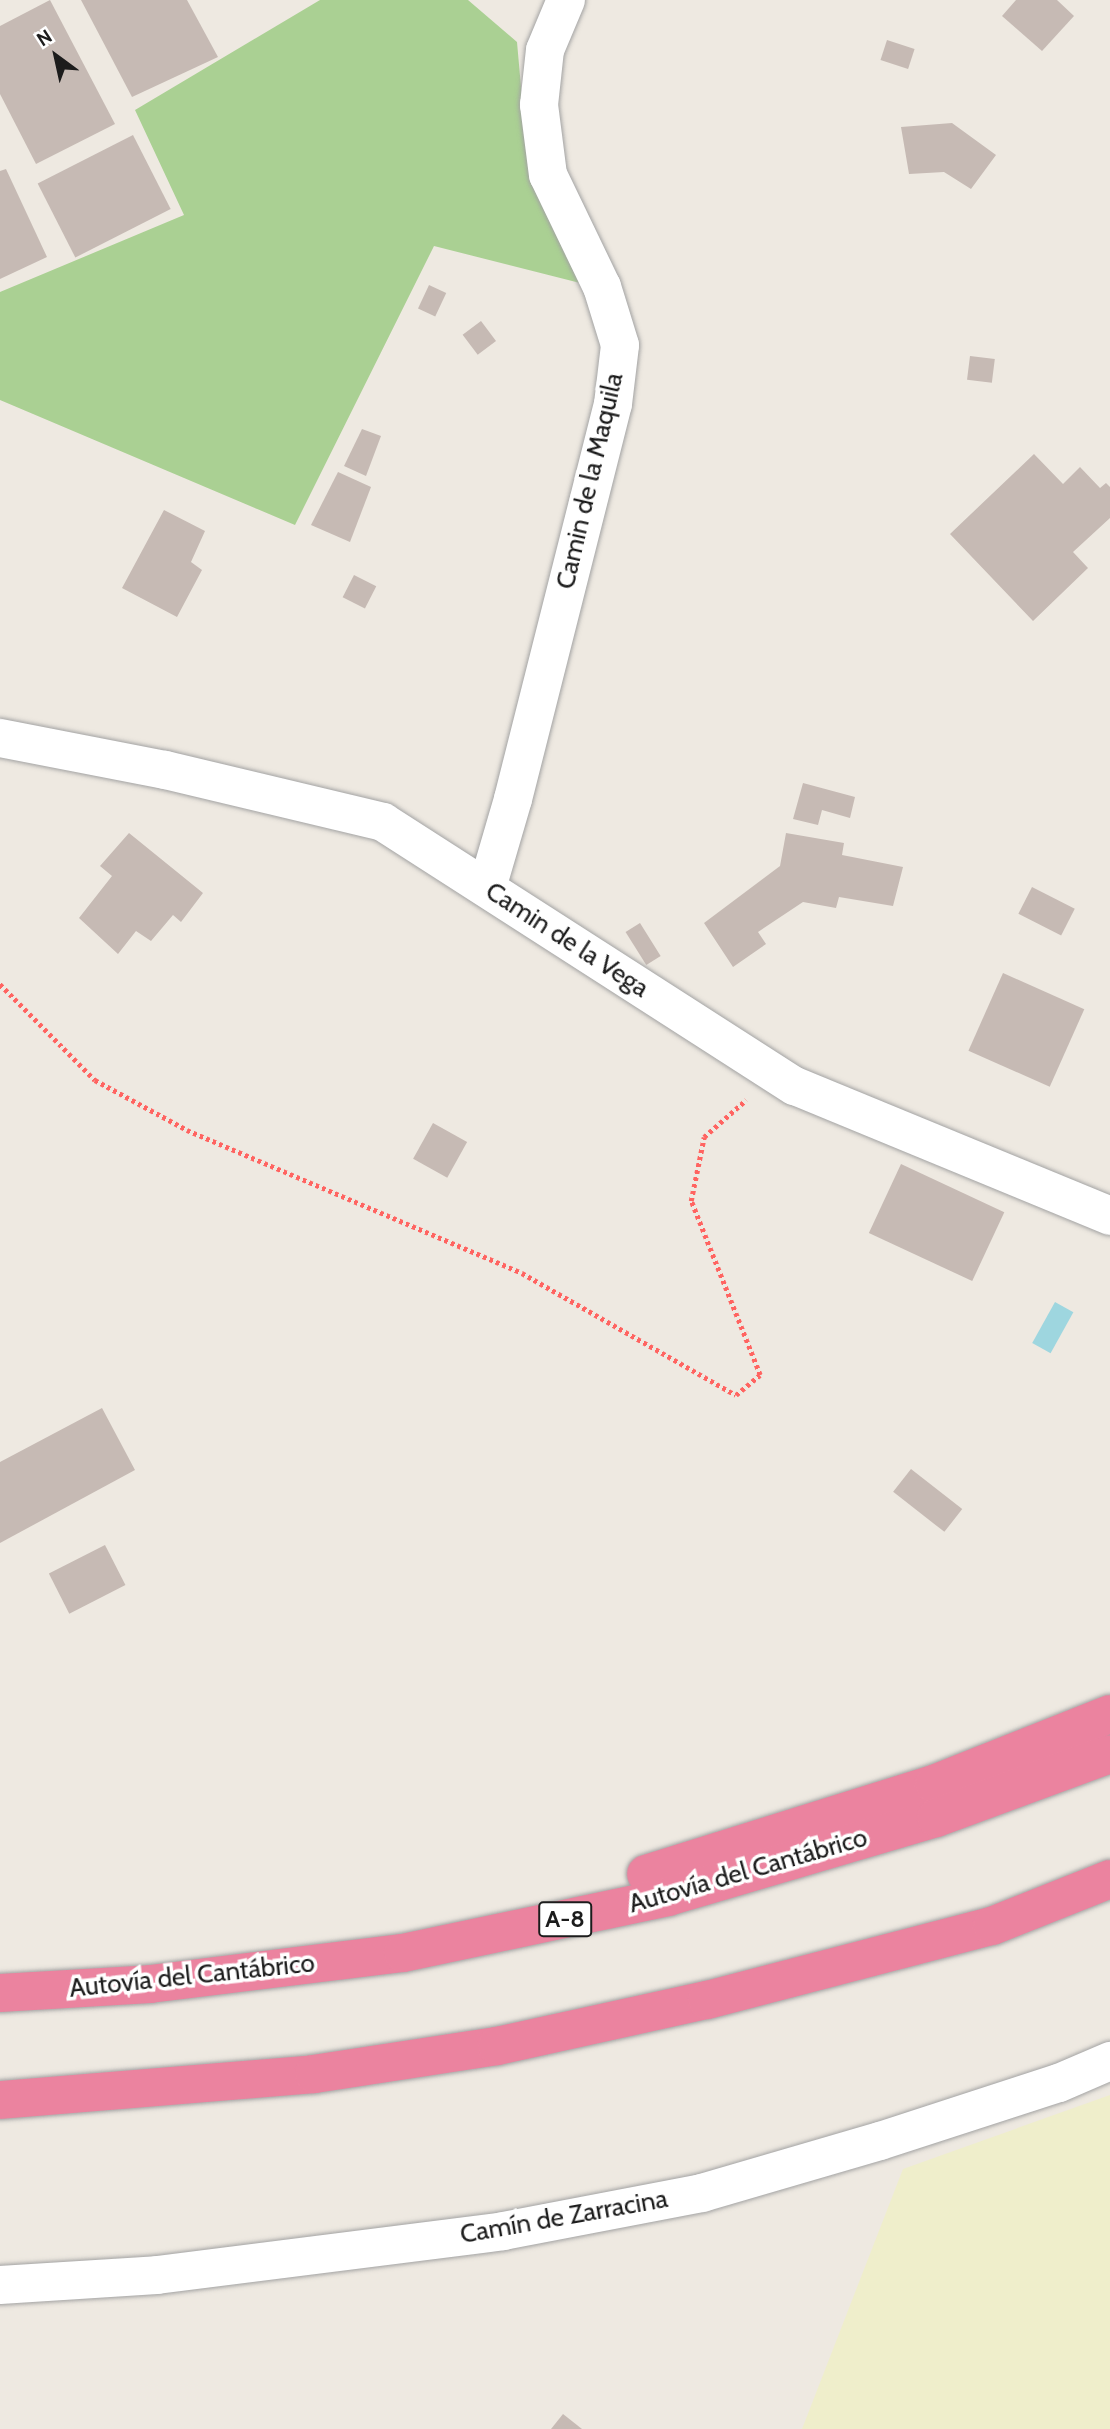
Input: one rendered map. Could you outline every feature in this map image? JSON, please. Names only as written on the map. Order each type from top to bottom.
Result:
[{"type":"highway","points":[[150,1984],[666,1870],[934,1784],[1110,1714]]},
{"type":"highway","name":"Autovía del Cantábrico","points":[[0,1993],[150,1984],[403,1953],[668,1897],[936,1818],[1110,1754]]},
{"type":"highway","points":[[0,2101],[314,2074],[496,2046],[707,2000],[992,1926],[1110,1879]]},
{"type":"street","name":"Camin de la Maquila","points":[[487,888],[513,799],[613,404],[620,345],[602,288],[548,175],[538,105],[545,51],[566,0]]},
{"type":"street","name":"Camin de la Vega","points":[[0,738],[165,770],[383,822],[795,1086],[1110,1216]]},
{"type":"street","name":"Camín de Zarracina","points":[[0,2285],[157,2275],[503,2231],[702,2193],[880,2141],[1059,2082],[1110,2061]]},
{"type":"path","points":[[0,984],[95,1080],[187,1130],[522,1273],[736,1395],[760,1375],[691,1201],[704,1137],[775,1073]]},
{"type":"green space","points":[[320,0],[468,0],[517,42],[528,166],[584,284],[434,246],[295,525],[0,400],[0,292],[184,215],[135,110]]},
{"type":"green space","points":[[1110,2095],[1110,2429],[802,2429],[903,2169]]},
{"type":"water","points":[[1055,1302],[1073,1312],[1051,1353],[1032,1343]]},
{"type":"building","points":[[50,0],[115,124],[36,164],[0,94],[0,26]]},
{"type":"building","points":[[81,0],[187,0],[218,57],[132,97]]},
{"type":"building","points":[[1016,0],[1057,0],[1074,16],[1042,51],[1002,16]]},
{"type":"building","points":[[887,40],[915,49],[908,69],[881,60]]},
{"type":"building","points":[[952,123],[996,155],[971,189],[944,172],[909,174],[901,127]]},
{"type":"building","points":[[133,135],[171,209],[75,258],[38,184]]},
{"type":"building","points":[[6,169],[47,257],[0,279],[0,171]]},
{"type":"building","points":[[429,285],[446,293],[435,317],[418,309]]},
{"type":"building","points":[[481,321],[496,341],[478,355],[463,335]]},
{"type":"building","points":[[970,356],[995,359],[992,383],[967,380]]},
{"type":"building","points":[[362,429],[381,436],[366,476],[344,466]]},
{"type":"building","points":[[1034,454],[1063,484],[1080,467],[1100,488],[1106,483],[1110,487],[1110,518],[1073,552],[1088,568],[1033,621],[950,534]]},
{"type":"building","points":[[338,472],[371,487],[350,542],[311,525]]},
{"type":"building","points":[[164,510],[205,531],[191,562],[202,570],[177,617],[122,588]]},
{"type":"building","points":[[354,575],[376,586],[365,609],[343,597]]},
{"type":"building","points":[[803,783],[855,797],[850,818],[822,810],[818,825],[793,819]]},
{"type":"building","points":[[129,833],[203,893],[181,922],[173,915],[151,941],[136,931],[118,954],[79,918],[112,876],[100,866]]},
{"type":"building","points":[[786,833],[844,843],[842,855],[903,867],[893,906],[839,897],[836,908],[803,902],[758,932],[766,944],[733,967],[704,923],[780,866]]},
{"type":"building","points":[[1032,887],[1075,909],[1061,936],[1018,914]]},
{"type":"building","points":[[640,923],[661,956],[646,965],[626,932]]},
{"type":"building","points":[[1003,973],[1084,1009],[1050,1087],[968,1051]]},
{"type":"building","points":[[433,1123],[467,1142],[447,1178],[413,1159]]},
{"type":"building","points":[[901,1164],[1004,1212],[972,1281],[869,1233]]},
{"type":"building","points":[[102,1408],[135,1470],[0,1543],[0,1462]]},
{"type":"building","points":[[911,1469],[962,1509],[944,1532],[893,1492]]},
{"type":"building","points":[[105,1545],[125,1585],[69,1614],[49,1574]]},
{"type":"building","points":[[563,2414],[582,2429],[551,2429]]}]
